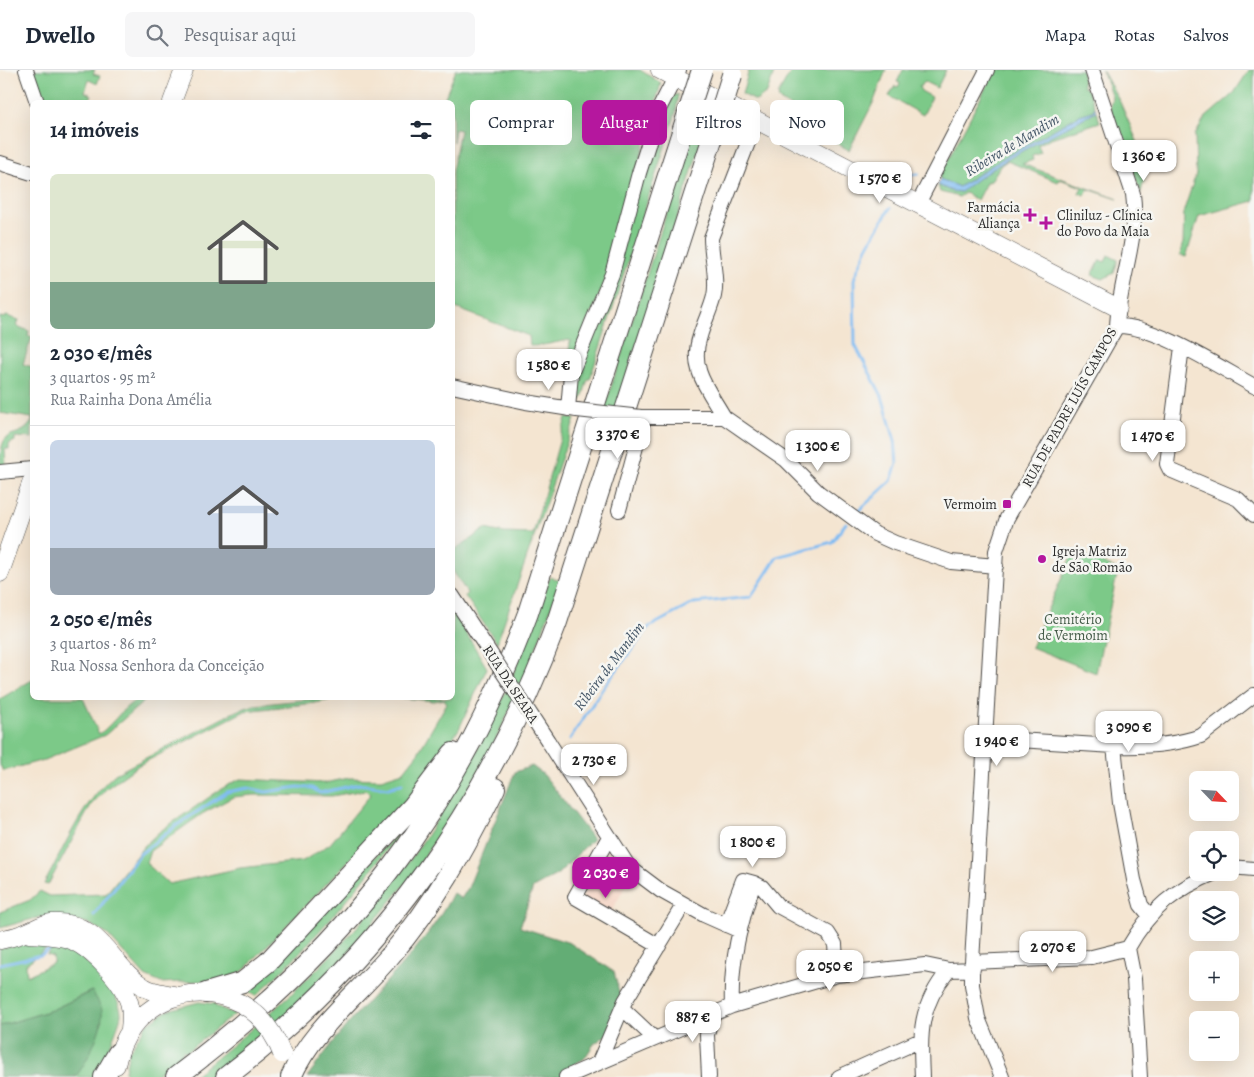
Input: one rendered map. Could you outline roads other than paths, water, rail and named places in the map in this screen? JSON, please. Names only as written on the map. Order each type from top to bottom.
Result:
[{"type":"highway","points":[[176,1077],[268,1004],[321,952],[359,910],[402,855],[444,791],[474,739],[498,689],[537,585],[702,70]]},
{"type":"highway","points":[[226,1077],[322,994],[399,909],[457,829],[491,771],[520,715],[563,604],[733,72]]},
{"type":"highway","points":[[206,993],[243,982],[268,962],[413,806],[457,746],[479,704],[498,689]]},
{"type":"highway","points":[[291,1077],[309,1046],[390,957],[438,894],[463,851],[520,738],[520,715]]},
{"type":"highway","points":[[104,1077],[118,1053]]},
{"type":"main road","points":[[173,100],[184,70]]},
{"type":"main road","points":[[673,72],[724,100]]},
{"type":"main road","points":[[760,119],[922,196],[1119,303]]},
{"type":"main road","points":[[760,120],[1119,303]]},
{"type":"main road","points":[[0,573],[30,487]]},
{"type":"main road","points":[[0,940],[24,934],[48,923],[79,929],[106,946],[129,974],[143,986],[177,996]]},
{"type":"main road","points":[[24,934],[68,939],[93,955],[113,976],[128,999],[131,1014],[130,1029]]},
{"type":"main road","points":[[115,1077],[118,1053],[130,1029],[150,1010],[177,996],[206,993],[224,996],[242,1004],[266,1024],[282,1054],[285,1077]]},
{"type":"street","points":[[26,70],[36,100]]},
{"type":"street","points":[[922,196],[987,70]]},
{"type":"street","name":"RUA DE PADRE LUÍS CAMPOS","points":[[1002,1077],[978,1018],[972,985],[984,738],[996,551],[1007,518],[1117,326],[1119,303],[1134,231],[1136,210],[1133,194],[1092,70]]},
{"type":"street","points":[[572,409],[571,374],[612,274],[649,139],[673,72]]},
{"type":"street","points":[[740,145],[711,238],[711,258],[716,278],[714,295],[699,338],[696,354],[696,369],[724,417],[786,460],[818,492],[875,534],[895,543],[951,562],[996,566]]},
{"type":"street","points":[[0,164],[30,172]]},
{"type":"street","points":[[1117,326],[1138,327],[1254,386]]},
{"type":"street","points":[[1182,348],[1167,464],[1170,470],[1238,499],[1254,515]]},
{"type":"street","points":[[455,387],[572,409],[642,417],[724,417]]},
{"type":"street","points":[[620,510],[642,417]]},
{"type":"street","points":[[0,472],[30,469]]},
{"type":"street","name":"RUA DA SEARA","points":[[455,600],[629,866],[643,880],[684,904],[740,931]]},
{"type":"street","points":[[984,738],[1114,746],[1191,740],[1201,736],[1254,695]]},
{"type":"street","points":[[1114,746],[1120,803],[1134,880],[1142,905],[1149,915]]},
{"type":"street","points":[[609,837],[575,898],[659,946]]},
{"type":"street","points":[[1239,868],[1254,869]]},
{"type":"street","points":[[726,925],[743,880],[754,883],[762,887],[778,906],[828,933],[835,944],[836,975]]},
{"type":"street","points":[[1140,1077],[1134,980],[1128,948],[1149,915],[1196,881]]},
{"type":"street","points":[[732,1006],[731,979],[740,931],[754,883]]},
{"type":"street","points":[[599,1062],[622,1008],[684,904]]},
{"type":"street","points":[[566,1077],[732,1006],[836,975],[926,966],[949,970],[972,966],[1092,957],[1128,948]]},
{"type":"street","points":[[922,1077],[921,1040],[924,1013],[930,997],[949,970]]},
{"type":"street","points":[[622,1008],[654,1039]]},
{"type":"street","points":[[709,1077],[707,1035],[712,1014]]},
{"type":"street","points":[[839,1077],[921,1040]]},
{"type":"water","points":[[1095,107],[1096,111],[1009,158],[961,192],[951,191],[938,185],[940,179],[959,187],[997,162],[1080,115],[1093,111]]},
{"type":"waterway","name":"Ribeira de Mandim","points":[[910,175],[918,174]]},
{"type":"waterway","name":"Ribeira de Mandim","points":[[856,513],[891,481],[897,463],[895,441],[882,396],[855,345],[854,279],[867,247],[890,208]]},
{"type":"waterway","name":"Ribeira de Mandim","points":[[570,739],[603,688],[649,627],[694,603],[751,597],[777,557],[832,542],[846,523]]},
{"type":"waterway","name":"Ribeira de Mandim","points":[[94,915],[140,854],[177,825],[227,792],[248,788],[266,792],[298,787],[312,788],[320,793],[359,784],[388,788],[402,784]]},
{"type":"waterway","name":"Ribeira de Mandim","points":[[0,964],[41,955],[50,949]]},
{"type":"place","name":"Farmácia Aliança","points":[[1030,215]]},
{"type":"place","name":"Cliniluz - Clínica do Povo da Maia","points":[[1046,223]]},
{"type":"place","name":"Vermoim","points":[[1007,504]]},
{"type":"place","name":"Igreja Matriz de São Romão","points":[[1042,559]]},
{"type":"park label","name":"Cemitério de Vermoim","points":[[1073,628]]}]
